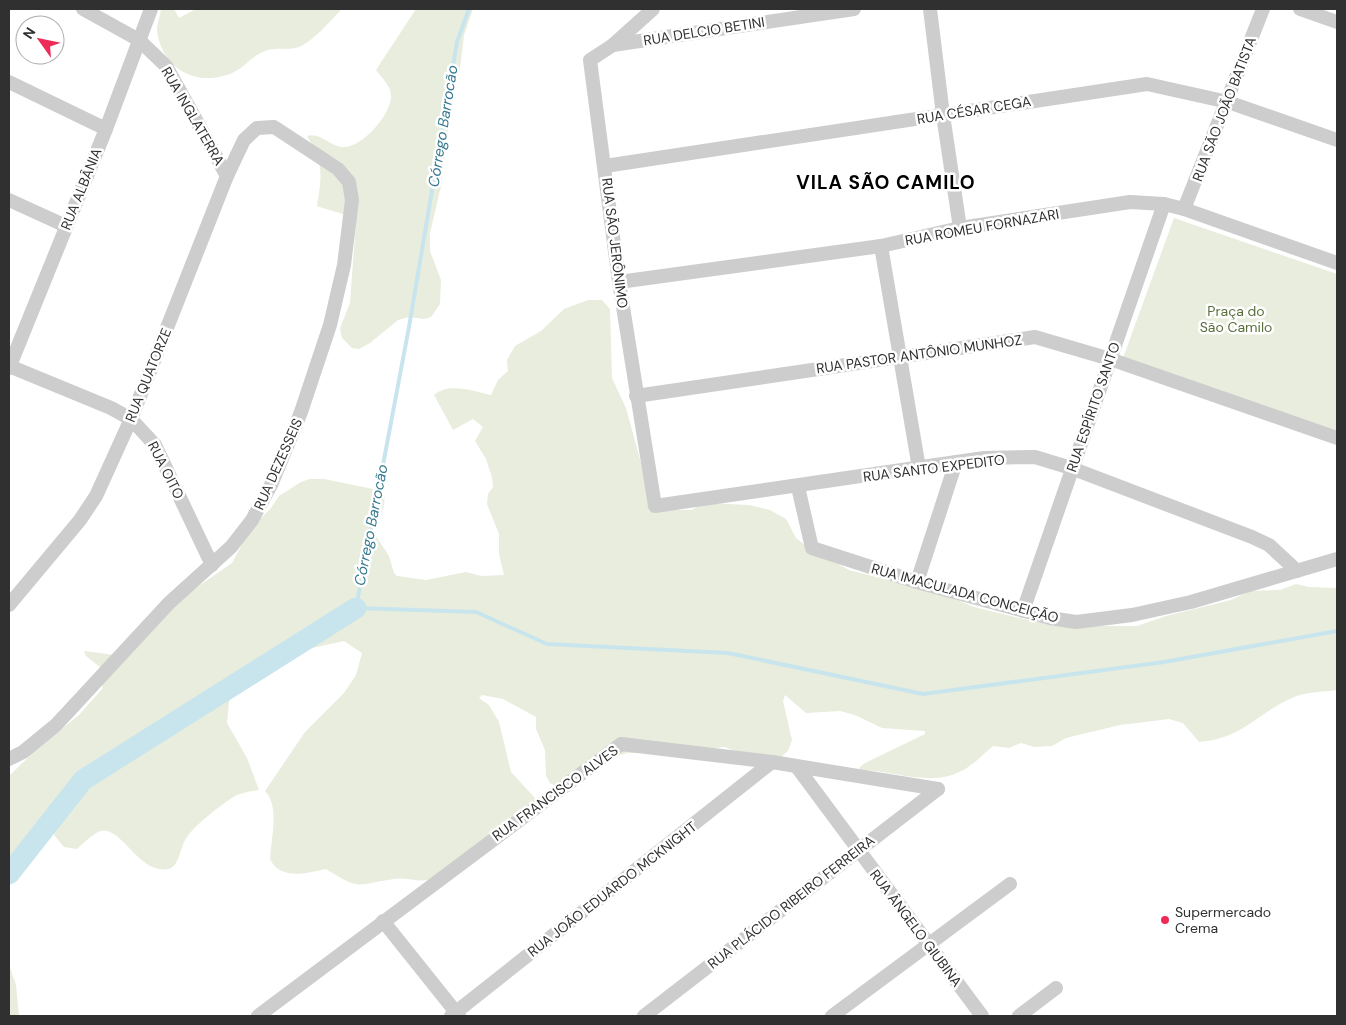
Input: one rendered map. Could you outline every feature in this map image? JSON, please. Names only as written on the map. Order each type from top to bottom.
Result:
[{"type":"street","name":"RUA INGLATERRA","points":[[83,9],[139,40],[166,66],[227,176]]},
{"type":"street","name":"RUA ALBÂNIA","points":[[9,367],[106,129],[151,9]]},
{"type":"street","name":"RUA SÃO JERÔNIMO","points":[[653,9],[613,45],[590,60],[619,282],[655,506]]},
{"type":"street","name":"RUA DELCIO BETINI","points":[[613,45],[854,9]]},
{"type":"street","points":[[930,9],[943,115],[960,228]]},
{"type":"street","name":"RUA SÃO JOÃO BATISTA","points":[[1184,209],[1228,102],[1263,9]]},
{"type":"street","points":[[1300,9],[1337,22]]},
{"type":"street","points":[[9,82],[106,129]]},
{"type":"street","name":"RUA CÉSAR CEGA","points":[[605,166],[1147,84],[1228,102],[1337,140]]},
{"type":"street","name":"RUA DEZESSEIS","points":[[9,759],[23,752],[56,725],[170,603],[231,547],[252,520],[272,485],[301,412],[330,326],[344,265],[352,200],[349,182],[338,169],[274,127],[258,128]]},
{"type":"street","name":"RUA QUATORZE","points":[[9,605],[80,520],[96,496],[131,419],[227,176],[244,140],[258,128]]},
{"type":"street","points":[[9,200],[66,226]]},
{"type":"street","name":"RUA ROMEU FORNAZARI","points":[[619,282],[881,246],[960,228],[1130,202],[1164,204],[1184,209],[1337,263]]},
{"type":"street","name":"RUA ESPÍRITO SANTO","points":[[1023,611],[1164,204]]},
{"type":"street","points":[[881,246],[919,468]]},
{"type":"street","name":"RUA PASTOR ANTÔNIO MUNHOZ","points":[[636,396],[1035,337],[1110,359],[1337,438]]},
{"type":"street","name":"RUA OITO","points":[[9,367],[112,408],[131,419],[154,445],[212,565]]},
{"type":"street","name":"RUA SANTO EXPEDITO","points":[[655,506],[798,487],[984,458],[1036,457],[1071,468],[1252,537],[1269,545],[1297,570]]},
{"type":"street","points":[[917,582],[956,462]]},
{"type":"street","name":"RUA IMACULADA CONCEIÇÃO","points":[[798,487],[812,548],[917,582],[1023,611],[1076,622],[1132,615],[1191,602],[1297,570]]},
{"type":"street","points":[[1297,570],[1337,559]]},
{"type":"street","name":"RUA FRANCISCO ALVES","points":[[258,1016],[621,744],[772,762],[797,768],[938,789]]},
{"type":"street","name":"RUA JOÃO EDUARDO MCKNIGHT","points":[[455,1015],[772,762]]},
{"type":"street","name":"RUA ÂNGELO GIUBINA","points":[[797,768],[982,1016]]},
{"type":"street","name":"RUA PLÁCIDO RIBEIRO FERREIRA","points":[[644,1016],[938,789]]},
{"type":"street","points":[[832,1016],[927,943],[1010,884]]},
{"type":"street","points":[[383,921],[455,1015]]},
{"type":"street","points":[[1018,1016],[1056,988]]},
{"type":"green space","points":[[161,9],[174,9],[179,18],[196,9],[342,9],[321,31],[302,46],[265,51],[232,73],[214,78],[202,78],[181,71],[165,55],[157,31]]},
{"type":"green space","points":[[416,9],[473,9],[464,35],[460,68],[452,99],[441,186],[430,233],[430,251],[441,280],[440,304],[431,317],[424,319],[409,317],[398,320],[370,343],[359,349],[352,348],[342,338],[340,328],[350,303],[356,222],[343,214],[317,206],[321,177],[319,162],[307,136],[317,136],[338,146],[351,146],[367,136],[381,121],[390,104],[391,92],[376,70]]},
{"type":"green space","name":"Praça do São Camilo","points":[[1174,218],[1337,274],[1337,435],[1123,358]]},
{"type":"green space","points":[[588,300],[602,300],[610,309],[612,378],[626,408],[647,485],[662,505],[677,510],[691,510],[706,503],[749,505],[770,510],[786,519],[796,538],[806,546],[849,570],[892,581],[915,583],[974,607],[1036,622],[1063,626],[1137,626],[1166,616],[1231,600],[1250,591],[1280,590],[1296,584],[1309,587],[1337,588],[1337,690],[1297,696],[1279,704],[1238,731],[1214,740],[1199,742],[1183,723],[1169,719],[1120,725],[1066,738],[1052,746],[1034,747],[1021,743],[1009,748],[993,746],[964,770],[937,778],[913,777],[866,770],[859,774],[860,767],[865,763],[925,734],[925,731],[882,728],[855,715],[840,711],[806,713],[785,695],[783,701],[792,740],[788,751],[780,758],[753,759],[725,747],[669,753],[627,753],[607,759],[556,786],[550,783],[546,776],[545,750],[536,729],[536,717],[503,699],[482,695],[479,698],[489,705],[499,722],[511,772],[535,798],[537,810],[473,861],[459,869],[428,880],[398,879],[353,884],[326,869],[295,874],[288,873],[275,866],[270,859],[273,833],[272,805],[270,797],[265,791],[305,732],[344,693],[356,675],[362,653],[344,641],[262,659],[243,668],[229,702],[227,723],[247,758],[259,790],[237,795],[203,820],[187,837],[172,867],[158,869],[148,865],[116,835],[108,831],[101,831],[95,834],[77,849],[64,847],[54,835],[66,809],[65,805],[29,850],[9,867],[9,776],[37,749],[79,715],[102,689],[105,671],[86,656],[84,651],[115,655],[190,592],[232,563],[249,531],[271,508],[279,496],[301,482],[309,479],[324,479],[383,491],[384,507],[372,530],[389,556],[394,573],[397,576],[426,580],[466,572],[481,576],[504,575],[499,554],[499,534],[487,504],[488,494],[493,487],[492,477],[486,459],[475,441],[483,427],[473,419],[453,430],[434,395],[440,391],[454,388],[491,395],[498,380],[508,371],[507,360],[515,346],[541,331],[564,309]]},
{"type":"green space","points":[[9,965],[16,985],[19,1016],[9,1016]]},
{"type":"waterway","points":[[469,9],[457,42],[409,327],[356,608],[476,612],[547,644],[728,653],[923,694],[1164,662],[1337,631]]},
{"type":"waterway","name":"Córrego Barrocão","points":[[9,874],[83,780],[356,608]]},
{"type":"place","name":"Supermercado Crema","points":[[1165,920]]},
{"type":"district","name":"VILA SÃO CAMILO","points":[[886,182]]}]
